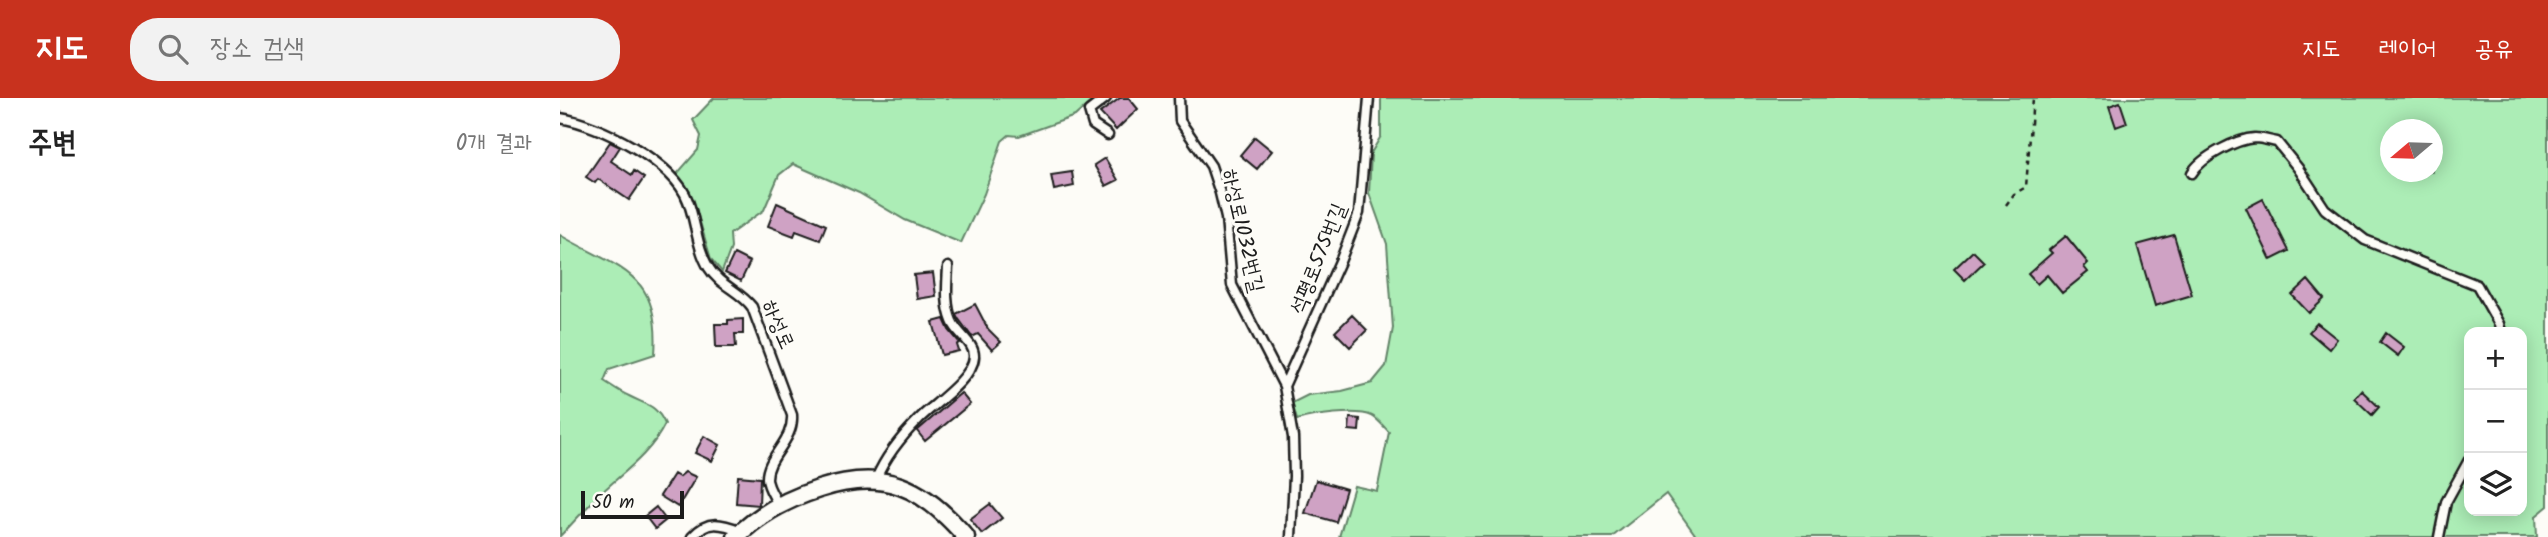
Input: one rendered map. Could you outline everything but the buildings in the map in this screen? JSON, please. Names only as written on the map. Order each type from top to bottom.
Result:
[{"type":"street","points":[[739,534],[778,504],[793,497],[836,484],[876,479],[899,485],[920,495],[966,537]]},
{"type":"lane","points":[[1105,98],[1088,111],[1093,125],[1108,135]]},
{"type":"lane","name":"하성로1032번길","points":[[1179,98],[1180,121],[1211,166],[1220,192],[1226,218],[1232,285],[1284,386],[1293,437],[1291,537]]},
{"type":"lane","name":"석평로575번길","points":[[1284,386],[1346,250],[1359,213],[1369,98]]},
{"type":"lane","name":"하성로","points":[[560,118],[611,135],[650,159],[672,177],[687,198],[708,267],[719,280],[743,295],[752,307],[792,415],[793,427],[769,467],[767,478],[778,504]]},
{"type":"lane","points":[[2192,173],[2197,164],[2227,147],[2254,138],[2277,142],[2325,209],[2365,240],[2477,285],[2500,327]]},
{"type":"lane","points":[[876,479],[883,462],[899,441],[961,381],[973,364],[972,347],[959,334],[948,309],[948,267]]},
{"type":"lane","points":[[2439,537],[2446,502],[2464,469]]},
{"type":"lane","points":[[692,537],[705,526],[714,523],[724,524],[739,534]]},
{"type":"path","points":[[2006,205],[2014,194],[2026,187],[2032,98]]},
{"type":"green space","points":[[714,98],[1095,98],[1075,116],[1019,136],[1009,135],[1002,141],[984,194],[961,243],[905,220],[859,193],[793,164],[779,175],[764,210],[730,234],[731,248],[722,272],[711,259],[696,209],[676,175],[698,150],[701,136],[693,120]]},
{"type":"green space","points":[[1381,98],[2548,98],[2548,506],[2536,516],[2537,537],[1697,537],[1666,494],[1612,537],[1339,537],[1354,486],[1377,491],[1389,432],[1374,417],[1365,414],[1335,414],[1297,420],[1292,403],[1308,395],[1342,391],[1372,383],[1386,366],[1393,328],[1387,244],[1369,193],[1371,153],[1381,136]]},
{"type":"green space","points":[[560,235],[618,266],[643,290],[651,306],[655,327],[655,354],[609,369],[604,381],[654,409],[665,424],[644,454],[560,536]]}]
